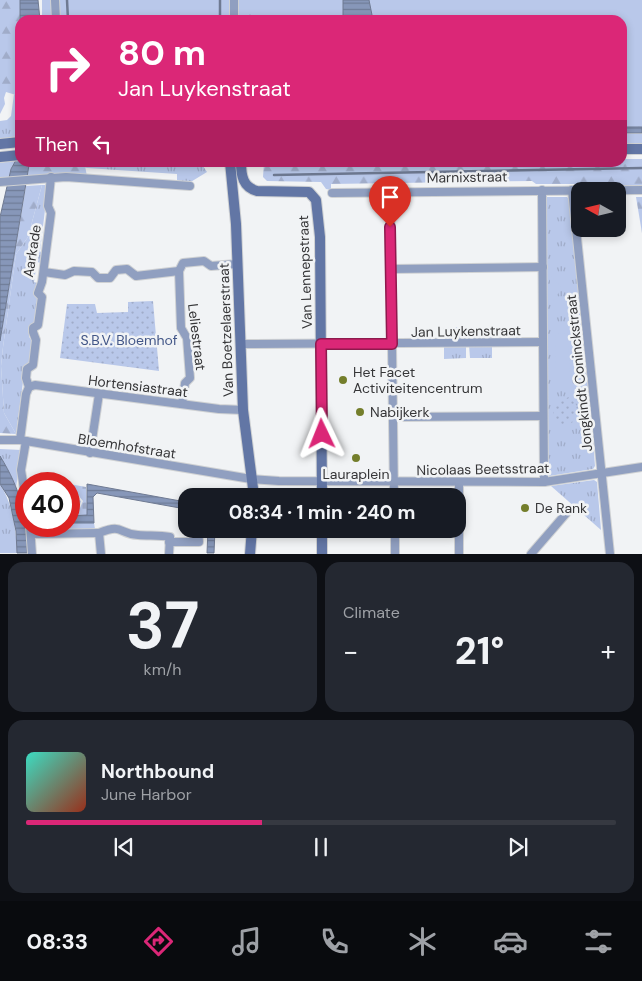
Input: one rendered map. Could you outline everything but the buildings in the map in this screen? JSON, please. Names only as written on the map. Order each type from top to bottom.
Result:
[{"type":"street","points":[[56,0],[56,15]]},
{"type":"street","points":[[234,0],[234,15]]},
{"type":"street","points":[[0,144],[15,142]]},
{"type":"street","points":[[627,150],[642,149]]},
{"type":"street","points":[[627,154],[642,154]]},
{"type":"street","points":[[0,157],[15,155]]},
{"type":"street","name":"Van Boetzelaerstraat","points":[[231,167],[234,201],[244,410],[253,488]]},
{"type":"street","points":[[234,201],[251,189],[245,184],[241,167]]},
{"type":"street","points":[[3,182],[51,177],[190,186]]},
{"type":"street","name":"Aarkade","points":[[21,472],[26,394],[29,387],[26,378],[27,369],[33,365],[36,340],[32,332],[33,328],[38,325],[42,297],[38,293],[44,272],[51,213],[48,206],[51,177]]},
{"type":"street","name":"Van Lennepstraat","points":[[251,189],[257,191],[309,192],[314,197],[320,237],[322,488]]},
{"type":"street","points":[[542,190],[544,482]]},
{"type":"street","name":"Marnixstraat","points":[[332,193],[571,190]]},
{"type":"street","name":"Marnixstraat","points":[[626,190],[642,190]]},
{"type":"street","points":[[390,192],[394,488]]},
{"type":"street","name":"Jongkindt Coninckstraat","points":[[577,238],[610,554]]},
{"type":"street","points":[[44,272],[65,275],[74,271],[92,272],[98,278],[110,278],[116,270],[127,269],[136,276],[179,271],[183,263],[204,261],[212,266],[237,264]]},
{"type":"street","points":[[390,269],[542,267]]},
{"type":"street","name":"Leliestraat","points":[[179,271],[182,328],[187,338],[190,378],[185,382],[182,404]]},
{"type":"street","name":"Jan Luykenstraat","points":[[240,344],[543,342]]},
{"type":"street","name":"Hortensiastraat","points":[[29,387],[35,385],[244,410]]},
{"type":"street","points":[[90,453],[99,394]]},
{"type":"street","points":[[393,417],[544,416]]},
{"type":"street","name":"Bloemhofstraat","points":[[0,440],[23,440],[90,453],[251,479]]},
{"type":"street","name":"Nicolaas Beetsstraat","points":[[394,483],[544,482],[642,467]]},
{"type":"street","points":[[251,479],[394,483]]},
{"type":"street","points":[[459,483],[459,554]]},
{"type":"street","points":[[531,554],[570,510]]},
{"type":"street","points":[[80,532],[99,533],[113,527],[138,535],[153,534],[170,537],[169,554]]},
{"type":"street","points":[[99,533],[101,554]]},
{"type":"street","points":[[31,537],[32,554]]},
{"type":"street","points":[[170,542],[198,542],[198,538]]},
{"type":"street","points":[[250,554],[251,538]]},
{"type":"street","points":[[322,538],[322,554]]},
{"type":"street","points":[[395,538],[395,554]]},
{"type":"green space","points":[[0,0],[20,0],[20,15],[15,15],[15,95],[6,92],[0,110]]},
{"type":"green space","points":[[42,0],[642,0],[642,122],[627,122],[627,15],[42,15]]},
{"type":"green space","points":[[642,44],[642,127],[627,127],[627,95]]},
{"type":"green space","points":[[0,74],[5,104],[0,114]]},
{"type":"green space","points":[[14,94],[15,138],[0,139],[0,121],[7,120],[11,116]]},
{"type":"green space","points":[[627,134],[642,134],[642,146],[627,146]]},
{"type":"green space","points":[[627,159],[642,159],[642,186],[626,186],[626,182],[536,184],[532,181],[331,184],[331,190],[326,189],[321,182],[267,181],[263,177],[264,167],[627,167]]},
{"type":"green space","points":[[15,160],[9,178],[0,179],[0,163]]},
{"type":"green space","points":[[28,167],[85,167],[87,176],[28,176]]},
{"type":"green space","points":[[83,167],[204,167],[207,172],[189,183],[177,182],[177,174]]},
{"type":"green space","points":[[42,185],[48,185],[40,251],[43,256],[42,263],[37,262],[34,282],[37,283],[35,294],[39,298],[35,322],[31,326],[29,337],[33,341],[29,364],[25,367],[16,434],[4,413],[1,366],[16,254],[28,237]]},
{"type":"green space","points":[[42,185],[28,237],[16,254],[1,366],[4,413],[16,434],[0,433],[0,341],[26,186]]},
{"type":"green space","points":[[545,197],[567,197],[569,199],[571,238],[573,238],[584,331],[595,466],[593,469],[547,475]]},
{"type":"green space","points":[[636,197],[642,197],[642,233]]},
{"type":"green space","points":[[550,275],[562,288],[550,305]]},
{"type":"green space","name":"S.B.V. Bloemhof","points":[[153,301],[159,371],[60,358],[67,304],[95,304],[97,313],[128,312],[128,302]]},
{"type":"green space","points":[[466,327],[466,340],[444,340],[443,328]]},
{"type":"green space","points":[[469,327],[492,327],[492,340],[469,340]]},
{"type":"green space","points":[[568,333],[570,372],[556,372],[555,334]]},
{"type":"green space","points":[[466,345],[466,358],[444,359],[444,346]]},
{"type":"green space","points":[[469,345],[492,345],[492,358],[470,358]]},
{"type":"green space","points":[[569,397],[578,407],[572,423],[563,426],[552,417],[557,402]]},
{"type":"green space","points":[[0,449],[22,450],[18,472],[15,472],[15,485],[0,456]]},
{"type":"green space","points":[[594,480],[597,482],[601,530],[551,486]]},
{"type":"green space","points":[[0,484],[8,500],[13,517],[17,553],[0,553]]},
{"type":"green space","points":[[80,486],[86,487],[87,515],[80,515],[80,508],[83,501],[80,497]]},
{"type":"green space","points":[[80,523],[94,523],[95,529],[80,530]]},
{"type":"shaded area","points":[[20,0],[38,0],[40,15],[20,15]]},
{"type":"shaded area","points":[[343,0],[369,0],[372,15],[343,15]]},
{"type":"shaded area","points":[[627,127],[642,127],[642,133],[627,133]]},
{"type":"shaded area","points":[[15,162],[15,167],[29,167],[0,341],[0,217],[11,169]]},
{"type":"shaded area","points":[[0,456],[15,484],[15,526],[9,498],[0,484]]},
{"type":"shaded area","points":[[87,484],[178,501],[178,508],[97,493],[93,497],[94,523],[80,523],[80,515],[87,515]]},
{"type":"shaded area","points":[[16,537],[26,537],[27,553],[17,553]]},
{"type":"shaded area","points":[[208,538],[215,538],[214,553],[207,553]]},
{"type":"waterway","points":[[67,0],[68,15]]},
{"type":"waterway","points":[[220,0],[220,15]]},
{"type":"waterway","points":[[274,175],[642,168]]},
{"type":"place","name":"Het Facet Activiteitencentrum","points":[[343,380]]},
{"type":"place","name":"Nabijkerk","points":[[360,412]]},
{"type":"place","name":"Lauraplein","points":[[356,458]]},
{"type":"place","name":"De Rank","points":[[525,508]]},
{"type":"route","points":[[322,434],[321,344],[392,344],[390,227]]}]
